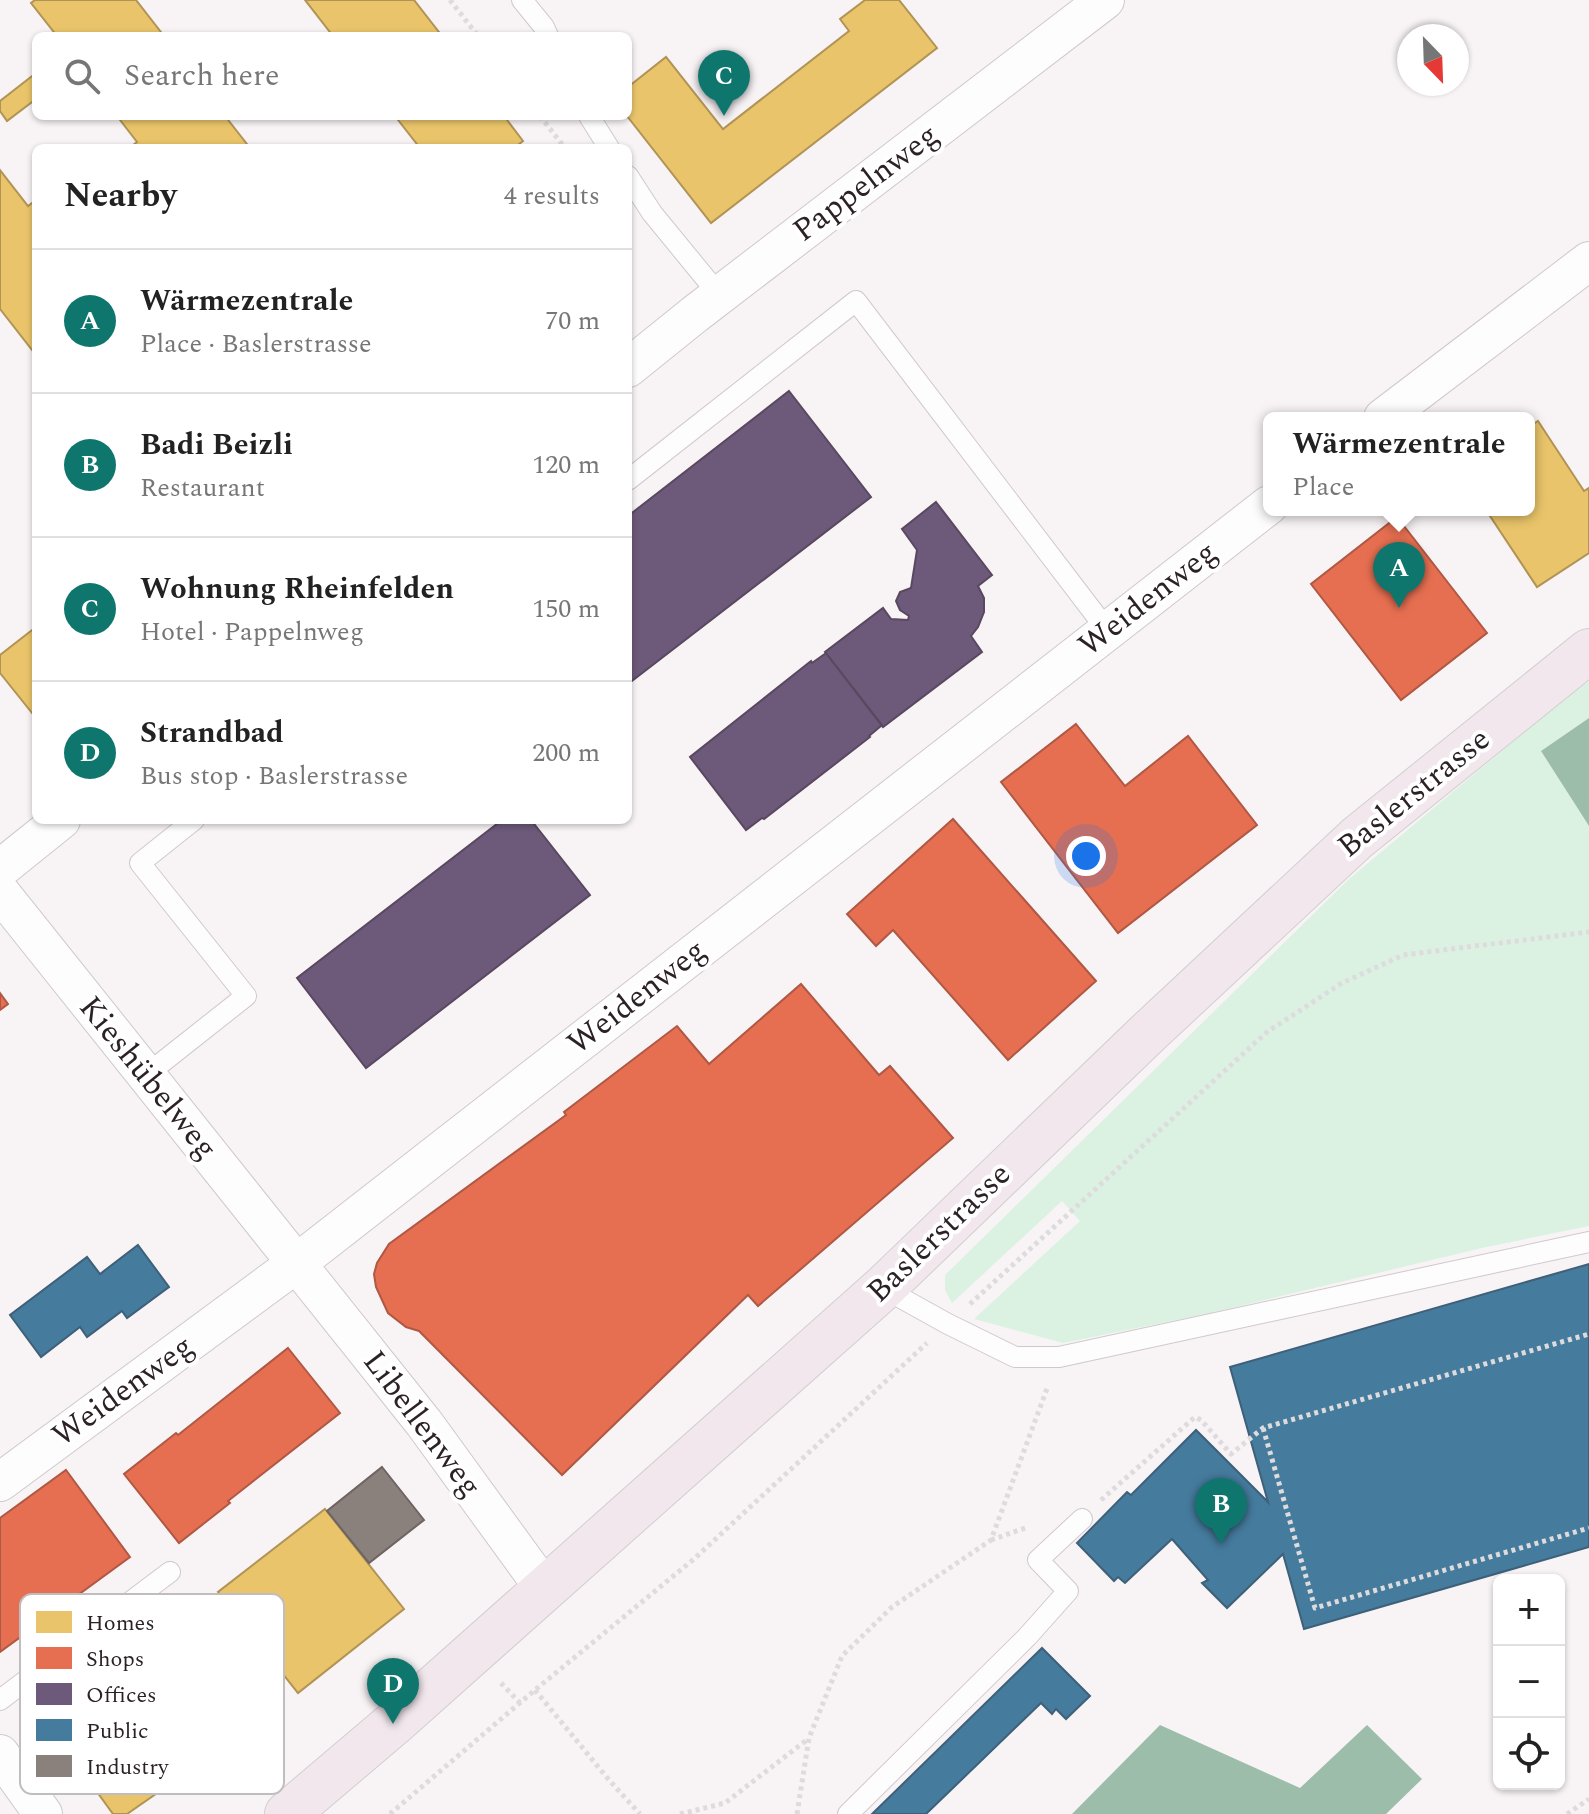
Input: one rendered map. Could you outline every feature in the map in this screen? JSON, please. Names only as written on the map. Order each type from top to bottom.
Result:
[{"type":"main road","name":"Baslerstrasse","points":[[287,1814],[393,1724],[883,1288],[1149,1032],[1357,838],[1589,651]]},
{"type":"street","name":"Pappelnweg","points":[[632,365],[1105,0]]},
{"type":"street","points":[[1391,412],[1589,261]]},
{"type":"street","name":"Weidenweg","points":[[0,1482],[297,1263],[1263,510]]},
{"type":"street","points":[[0,869],[56,824]]},
{"type":"street","name":"Kieshübelweg","points":[[0,892],[297,1263]]},
{"type":"street","name":"Libellenweg","points":[[297,1263],[424,1423],[544,1588]]},
{"type":"street","points":[[0,1754],[20,1782]]},
{"type":"street","points":[[29,1794],[43,1814]]},
{"type":"lane","points":[[522,0],[546,32]]},
{"type":"lane","points":[[592,120],[606,144]]},
{"type":"lane","points":[[632,182],[652,213],[720,296]]},
{"type":"lane","points":[[632,477],[856,301],[1107,630]]},
{"type":"lane","points":[[146,1075],[246,996],[140,863],[189,824]]},
{"type":"lane","points":[[883,1288],[1015,1357],[1059,1357],[1589,1242]]},
{"type":"lane","points":[[848,1814],[1027,1637],[1068,1591],[1038,1560],[1082,1519]]},
{"type":"lane","points":[[141,1594],[170,1572]]},
{"type":"lane","points":[[0,1700],[20,1685]]},
{"type":"path","points":[[450,0],[475,32]]},
{"type":"path","points":[[543,120],[562,144]]},
{"type":"path","points":[[1082,1519],[1195,1417],[1201,1420],[1229,1455],[1263,1428],[1589,1334]]},
{"type":"path","points":[[797,1814],[809,1738],[842,1656],[892,1607],[991,1540],[1059,1357]]},
{"type":"path","points":[[1263,1428],[1315,1608],[1589,1528]]},
{"type":"path","points":[[491,1686],[500,1682],[520,1703]]},
{"type":"path","points":[[535,1690],[640,1814]]},
{"type":"path","points":[[680,1814],[725,1803],[809,1738]]},
{"type":"path","points":[[1567,1814],[1589,1799]]},
{"type":"shaded area","points":[[1589,681],[1589,718],[1541,751],[1589,826],[1589,1226],[1482,1248],[1211,1313],[1063,1343],[974,1319],[1080,1221],[1062,1201],[952,1303],[945,1290],[945,1275],[1349,879]]},
{"type":"shaded area","points":[[1589,718],[1589,826],[1541,751]]},
{"type":"shaded area","points":[[1160,1725],[1300,1788],[1367,1725],[1422,1779],[1386,1814],[1072,1814]]},
{"type":"building: Homes","points":[[35,0],[136,0],[161,32],[54,32],[31,3]]},
{"type":"building: Homes","points":[[305,0],[414,0],[439,32],[330,32]]},
{"type":"building: Homes","points":[[865,0],[899,0],[937,48],[711,223],[630,120],[632,84],[666,57],[723,129],[849,31],[840,19]]},
{"type":"building: Homes","points":[[32,76],[32,102],[7,121],[0,111],[0,101]]},
{"type":"building: Homes","points":[[120,120],[228,120],[247,144],[134,144],[137,142]]},
{"type":"building: Homes","points":[[398,120],[507,120],[523,141],[519,144],[417,144]]},
{"type":"building: Homes","points":[[0,170],[28,206],[32,203],[32,350],[0,309]]},
{"type":"building: Homes","points":[[1538,421],[1584,491],[1589,488],[1589,553],[1537,587],[1490,516],[1535,516],[1535,423]]},
{"type":"building: Homes","points":[[32,630],[32,713],[0,673],[0,655]]},
{"type":"building: Homes","points":[[325,1509],[404,1609],[298,1693],[284,1675],[284,1594],[218,1592]]},
{"type":"building: Homes","points":[[99,1794],[156,1794],[127,1814],[113,1814]]},
{"type":"building: Shops","points":[[1397,517],[1487,633],[1401,700],[1311,584]]},
{"type":"building: Shops","points":[[1076,724],[1125,786],[1188,736],[1257,825],[1118,933],[1001,782]]},
{"type":"building: Shops","points":[[953,819],[1096,981],[1008,1060],[893,930],[876,946],[847,914]]},
{"type":"building: Shops","points":[[801,984],[879,1075],[890,1066],[953,1138],[758,1306],[748,1295],[562,1475],[419,1331],[406,1327],[388,1313],[376,1287],[374,1274],[377,1263],[389,1244],[566,1115],[564,1112],[677,1026],[709,1064]]},
{"type":"building: Shops","points":[[0,993],[8,1004],[0,1010]]},
{"type":"building: Shops","points":[[288,1348],[340,1413],[179,1543],[124,1474]]},
{"type":"building: Shops","points":[[66,1470],[130,1557],[79,1594],[20,1594],[20,1637],[0,1652],[0,1518]]},
{"type":"building: Offices","points":[[789,391],[871,497],[632,681],[632,513]]},
{"type":"building: Offices","points":[[936,502],[992,575],[978,586],[984,598],[984,612],[971,636],[982,652],[883,727],[825,652],[883,608],[891,619],[908,620],[909,616],[900,610],[896,601],[900,592],[911,588],[917,550],[902,529]]},
{"type":"building: Offices","points":[[826,653],[882,725],[746,830],[690,757],[811,661]]},
{"type":"building: Offices","points":[[497,824],[534,824],[590,895],[366,1068],[297,978]]},
{"type":"building: Public","points":[[138,1245],[169,1287],[127,1318],[122,1311],[87,1337],[80,1327],[41,1357],[10,1315],[87,1257],[100,1274]]},
{"type":"building: Public","points":[[1589,1264],[1589,1547],[1304,1629],[1283,1554],[1227,1608],[1202,1583],[1208,1580],[1172,1539],[1125,1583],[1118,1577],[1114,1581],[1077,1543],[1127,1492],[1131,1495],[1196,1430],[1268,1502],[1230,1367]]},
{"type":"building: Public","points":[[1042,1648],[1090,1696],[1066,1719],[1056,1709],[1052,1714],[1041,1703],[926,1814],[872,1814]]},
{"type":"building: Industry","points":[[382,1467],[424,1520],[369,1563],[327,1511]]},
{"type":"place","name":"Wohnung Rheinfelden","points":[[724,116]]},
{"type":"place","name":"Wärmezentrale","points":[[1399,608]]},
{"type":"place","name":"Badi Beizli","points":[[1221,1544]]},
{"type":"place","name":"Strandbad","points":[[393,1724]]}]
